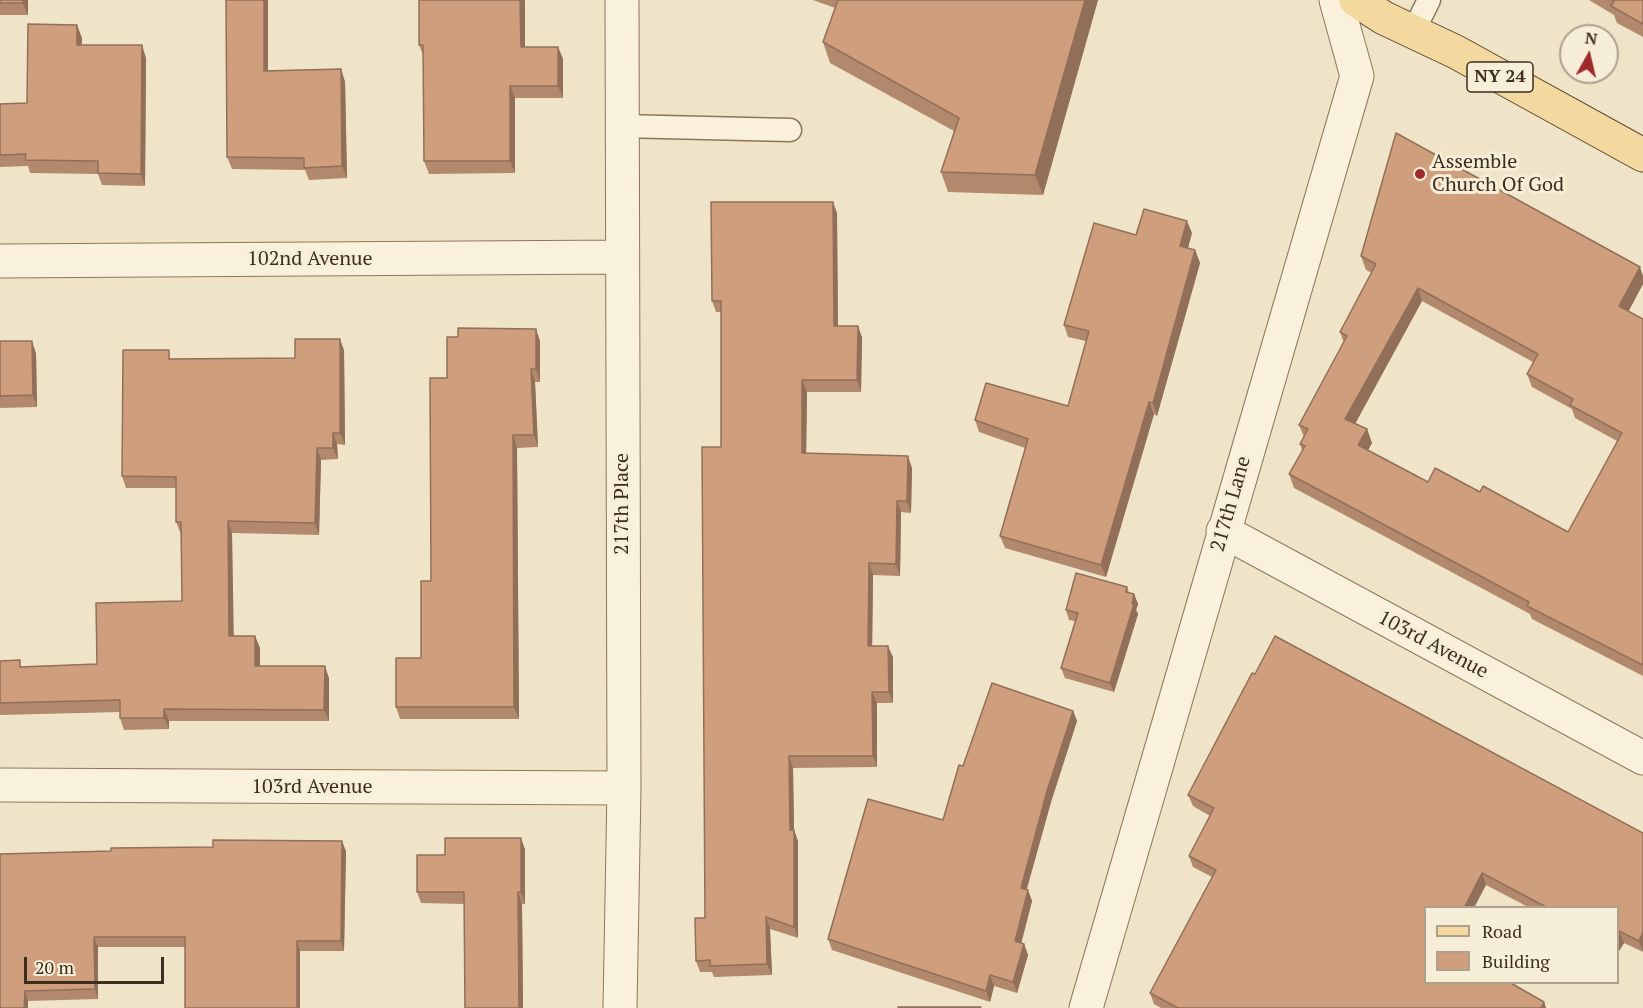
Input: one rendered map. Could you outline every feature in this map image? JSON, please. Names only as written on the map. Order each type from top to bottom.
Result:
[{"type":"main road","name":"NY 24","points":[[1356,0],[1413,32],[1456,52],[1643,156]]},
{"type":"street","name":"217th Place","points":[[620,1008],[624,788],[622,0]]},
{"type":"street","name":"217th Lane","points":[[1086,1008],[1223,531],[1358,76],[1336,0]]},
{"type":"street","name":"102nd Avenue","points":[[0,261],[621,257]]},
{"type":"street","name":"103rd Avenue","points":[[1223,531],[1643,758]]},
{"type":"street","name":"103rd Avenue","points":[[0,785],[624,788]]},
{"type":"lane","points":[[1413,32],[1429,0]]},
{"type":"lane","points":[[621,126],[790,130]]},
{"type":"building","points":[[0,0],[23,0],[23,3],[0,3]]},
{"type":"building","points":[[226,0],[264,0],[264,71],[341,69],[342,166],[304,168],[304,158],[227,157]]},
{"type":"building","points":[[419,0],[520,0],[521,47],[558,47],[558,86],[510,86],[510,161],[424,161],[423,45],[419,45]]},
{"type":"building","points":[[838,0],[1085,0],[1035,175],[941,172],[959,118],[823,42]]},
{"type":"building","points":[[1612,0],[1643,0],[1643,24],[1611,6],[1614,1]]},
{"type":"building","points":[[28,24],[77,25],[77,45],[142,45],[141,174],[98,173],[98,161],[25,160],[26,154],[0,155],[0,104],[27,103]]},
{"type":"building","points":[[1396,133],[1640,267],[1619,306],[1643,319],[1643,665],[1527,606],[1529,602],[1289,474],[1305,446],[1300,444],[1308,429],[1299,425],[1347,336],[1340,332],[1376,264],[1361,256]],"holes":[[[1418,288],[1538,354],[1527,374],[1573,399],[1570,405],[1622,433],[1568,532],[1483,486],[1480,492],[1435,468],[1428,482],[1358,445],[1367,429],[1345,419]]]},
{"type":"building","points":[[711,202],[833,202],[834,326],[858,326],[857,380],[802,380],[802,453],[908,456],[907,501],[897,501],[896,564],[869,563],[868,646],[888,646],[889,692],[872,692],[873,756],[789,756],[790,830],[794,830],[794,927],[766,917],[767,964],[710,966],[710,960],[696,961],[695,918],[705,918],[702,447],[721,447],[721,301],[712,301]]},
{"type":"building","points":[[1144,209],[1187,221],[1180,246],[1195,250],[1153,403],[1149,402],[1101,565],[1000,536],[1028,439],[975,420],[986,383],[1068,406],[1089,331],[1064,325],[1094,223],[1136,235]]},
{"type":"building","points":[[458,328],[536,329],[536,369],[531,369],[534,435],[513,435],[514,707],[396,707],[396,658],[421,658],[421,581],[431,581],[430,378],[447,378],[447,337],[458,337]]},
{"type":"building","points":[[295,339],[340,339],[340,433],[333,433],[333,448],[317,448],[315,523],[228,521],[229,636],[255,636],[255,666],[325,666],[324,710],[164,709],[164,718],[120,718],[120,700],[0,703],[0,661],[20,660],[20,667],[97,664],[96,603],[182,601],[181,522],[176,522],[176,477],[122,476],[123,350],[169,350],[169,359],[295,358]]},
{"type":"building","points":[[0,341],[32,341],[33,395],[0,396]]},
{"type":"building","points":[[1076,573],[1127,587],[1126,592],[1134,594],[1132,604],[1134,604],[1110,683],[1061,668],[1078,613],[1066,610]]},
{"type":"building","points":[[1275,636],[1643,833],[1643,932],[1639,941],[1619,931],[1619,906],[1544,906],[1482,873],[1465,906],[1424,906],[1424,984],[1512,984],[1544,1002],[1541,1008],[1178,1008],[1150,993],[1216,870],[1189,856],[1214,808],[1188,795],[1252,673],[1255,674]]},
{"type":"building","points":[[992,683],[1073,711],[1047,791],[1021,888],[1028,890],[1015,941],[1024,944],[1013,982],[990,975],[986,991],[828,939],[868,799],[943,820],[959,765],[963,766]]},
{"type":"building","points":[[445,838],[521,838],[521,892],[518,892],[519,1008],[465,1008],[464,892],[417,892],[417,855],[445,855]]},
{"type":"building","points":[[213,840],[342,841],[341,941],[297,941],[297,1008],[185,1008],[185,937],[94,937],[95,989],[25,991],[24,1008],[0,1008],[0,854],[111,851],[111,848],[213,847]]},
{"type":"building","points":[[898,1007],[981,1007],[898,1008]]},
{"type":"place","name":"Assemble Church Of God","points":[[1420,174]]}]
